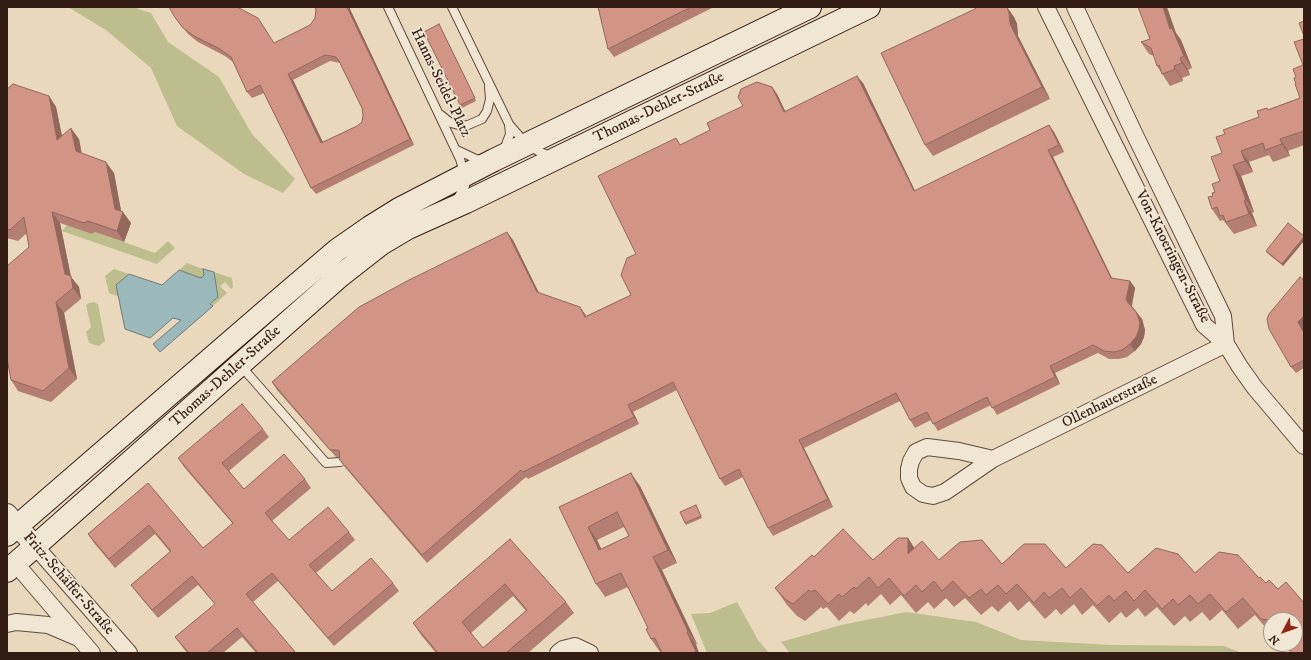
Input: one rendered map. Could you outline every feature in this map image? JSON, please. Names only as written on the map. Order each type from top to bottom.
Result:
[{"type":"main road","name":"Thomas-Dehler-Straße","points":[[10,525],[337,250],[370,227],[399,209],[442,186],[810,7]]},
{"type":"main road","name":"Thomas-Dehler-Straße","points":[[10,563],[35,546],[347,270],[381,244],[408,228],[566,154],[869,7]]},
{"type":"main road","points":[[442,186],[450,187],[454,190],[454,200],[450,209]]},
{"type":"street","name":"Von-Knoeringen-Straße","points":[[1046,7],[1204,325],[1226,344]]},
{"type":"street","name":"Von-Knoeringen-Straße","points":[[1075,7],[1134,133],[1223,316],[1226,344]]},
{"type":"street","name":"Von-Knoeringen-Straße","points":[[1080,7],[1086,30]]},
{"type":"street","points":[[1226,344],[1255,388],[1304,446]]},
{"type":"street","name":"Ollenhauerstraße","points":[[993,459],[959,451],[927,447],[916,452],[911,461],[909,478],[913,487],[923,494],[933,496],[945,492],[993,459],[1226,344]]},
{"type":"street","name":"Fritz-Schäffer-Straße","points":[[10,525],[35,546],[129,653]]},
{"type":"street","name":"Fritz-Schäffer-Straße","points":[[10,563],[92,653]]},
{"type":"street","points":[[7,624],[16,622],[48,625],[80,639]]},
{"type":"street","points":[[558,653],[563,649],[575,646],[590,653]]},
{"type":"lane","name":"Hanns-Seidel-Platz","points":[[388,7],[457,150],[465,175],[465,186],[460,196],[450,209]]},
{"type":"lane","points":[[452,7],[509,124],[527,145],[547,154],[566,154]]},
{"type":"lane","points":[[438,112],[451,122],[462,126],[482,119],[490,99],[489,83]]},
{"type":"lane","points":[[497,159],[505,147],[510,134],[509,124]]},
{"type":"lane","name":"Hanns-Seidel-Platz","points":[[457,150],[476,159],[497,159]]},
{"type":"lane","points":[[240,365],[326,463],[340,462]]},
{"type":"green space","points":[[68,7],[136,7],[151,13],[168,42],[219,77],[252,134],[295,179],[283,193],[244,174],[177,126],[151,68],[106,30]]},
{"type":"green space","points":[[67,225],[92,234],[95,232],[155,253],[168,241],[175,248],[157,264],[62,231]]},
{"type":"green space","points":[[187,263],[203,269],[204,275],[201,278],[179,270]]},
{"type":"green space","points":[[114,269],[129,274],[116,285],[119,297],[109,293],[105,276]]},
{"type":"green space","points":[[214,272],[232,278],[233,287],[231,289],[225,282],[220,286],[227,293],[213,306],[210,305],[218,297]]},
{"type":"green space","points":[[94,302],[98,304],[105,341],[99,346],[89,343],[86,332],[91,327],[86,305]]},
{"type":"green space","points":[[737,602],[758,640],[769,653],[707,653],[691,614],[710,613]]},
{"type":"green space","points":[[906,612],[976,622],[1021,640],[1112,645],[1224,646],[1242,653],[790,653],[781,642],[841,625]]},
{"type":"water","points":[[203,269],[214,272],[218,297],[210,304],[213,306],[160,352],[153,344],[181,320],[173,318],[150,338],[125,329],[116,285],[129,274],[162,285],[179,270],[201,278],[204,275]]},
{"type":"building","points":[[169,7],[237,7],[258,18],[274,43],[310,25],[315,18],[316,9],[314,7],[347,7],[410,139],[311,188],[260,85],[247,92],[231,57],[220,49],[194,36],[183,28]],"holes":[[[325,55],[336,57],[362,108],[362,122],[357,126],[321,143],[288,74]]]},
{"type":"building","points":[[598,7],[691,7],[608,49]]},
{"type":"building","points":[[977,7],[1007,7],[1010,24],[1042,87],[925,145],[881,53]]},
{"type":"building","points":[[1138,7],[1163,7],[1170,29],[1172,28],[1184,56],[1180,58],[1182,63],[1174,66],[1175,69],[1162,74],[1159,65],[1157,66],[1151,48],[1141,42],[1150,39]]},
{"type":"building","points":[[1304,21],[1304,36],[1299,23]]},
{"type":"building","points":[[439,24],[475,98],[460,105],[424,32]]},
{"type":"building","points":[[1304,39],[1304,131],[1280,139],[1282,144],[1265,150],[1263,143],[1241,151],[1245,161],[1233,165],[1246,200],[1244,201],[1249,214],[1226,222],[1223,215],[1220,216],[1217,207],[1212,209],[1208,197],[1213,196],[1212,193],[1215,192],[1212,184],[1220,181],[1211,157],[1222,153],[1216,137],[1225,134],[1223,130],[1259,117],[1257,111],[1267,108],[1268,110],[1300,98],[1295,84],[1294,78],[1296,77],[1293,69],[1303,65],[1294,42]]},
{"type":"building","points":[[857,76],[914,191],[1049,125],[1059,145],[1048,150],[1111,278],[1130,281],[1126,300],[1136,312],[1140,322],[1136,337],[1130,344],[1122,350],[1114,352],[1104,351],[1093,345],[1050,366],[1055,377],[992,408],[987,397],[933,424],[927,412],[910,420],[896,393],[799,440],[828,499],[768,528],[739,469],[720,479],[673,382],[628,405],[634,417],[523,472],[521,470],[422,555],[339,459],[339,451],[330,450],[272,382],[359,307],[409,280],[507,232],[537,292],[580,307],[585,317],[631,295],[621,275],[627,258],[636,254],[598,176],[676,138],[680,145],[710,130],[707,123],[743,106],[738,97],[741,89],[757,82],[772,87],[784,112]]},
{"type":"building","points":[[13,84],[49,96],[57,140],[71,128],[76,151],[106,162],[115,209],[123,212],[117,231],[88,221],[84,223],[52,212],[65,274],[71,276],[73,288],[56,302],[69,368],[43,391],[11,380],[7,359],[7,266],[29,247],[24,217],[10,230],[7,229],[7,89]]},
{"type":"building","points":[[1288,223],[1304,237],[1282,264],[1266,251]]},
{"type":"building","points":[[1300,277],[1304,280],[1304,316],[1298,322],[1304,333],[1304,360],[1291,367],[1269,329],[1267,319],[1269,314]]},
{"type":"building","points":[[242,404],[263,429],[222,463],[244,489],[284,454],[305,479],[265,513],[289,540],[328,507],[349,532],[309,565],[332,591],[371,558],[393,583],[328,638],[272,573],[246,594],[296,653],[258,653],[237,628],[207,653],[189,653],[175,637],[215,604],[192,576],[152,610],[131,585],[171,551],[149,525],[109,559],[88,534],[148,483],[203,548],[233,523],[178,458]]},
{"type":"building","points":[[631,473],[668,550],[653,557],[688,631],[687,632],[696,652],[694,652],[695,653],[662,653],[655,638],[651,639],[646,629],[648,628],[621,573],[596,584],[559,507]],"holes":[[[617,512],[629,536],[599,550],[588,527]]]},
{"type":"building","points":[[696,505],[701,516],[685,523],[680,512]]},
{"type":"building","points":[[843,529],[873,560],[898,538],[908,538],[908,554],[922,541],[939,560],[960,542],[982,540],[1002,564],[1024,544],[1045,544],[1066,568],[1093,544],[1102,545],[1128,573],[1156,548],[1178,554],[1195,573],[1219,552],[1238,555],[1259,578],[1260,577],[1266,583],[1269,580],[1278,589],[1286,582],[1304,603],[1304,653],[1290,653],[1303,652],[1303,612],[1263,612],[1263,619],[1261,619],[1243,598],[1226,612],[1210,594],[1198,604],[1190,595],[1178,605],[1173,599],[1162,609],[1145,590],[1134,601],[1126,591],[1114,601],[1109,595],[1097,606],[1081,588],[1070,598],[1062,588],[1049,598],[1044,592],[1034,603],[1017,584],[1006,594],[998,585],[986,595],[981,589],[969,598],[953,581],[942,591],[934,581],[922,592],[916,585],[904,596],[889,578],[878,588],[869,577],[856,589],[854,587],[842,597],[839,594],[828,604],[815,590],[811,592],[809,590],[793,604],[785,599],[775,588],[812,555],[814,557]]},
{"type":"building","points":[[510,539],[566,602],[507,653],[438,653],[413,623]],"holes":[[[505,584],[527,610],[483,648],[462,622]]]}]
